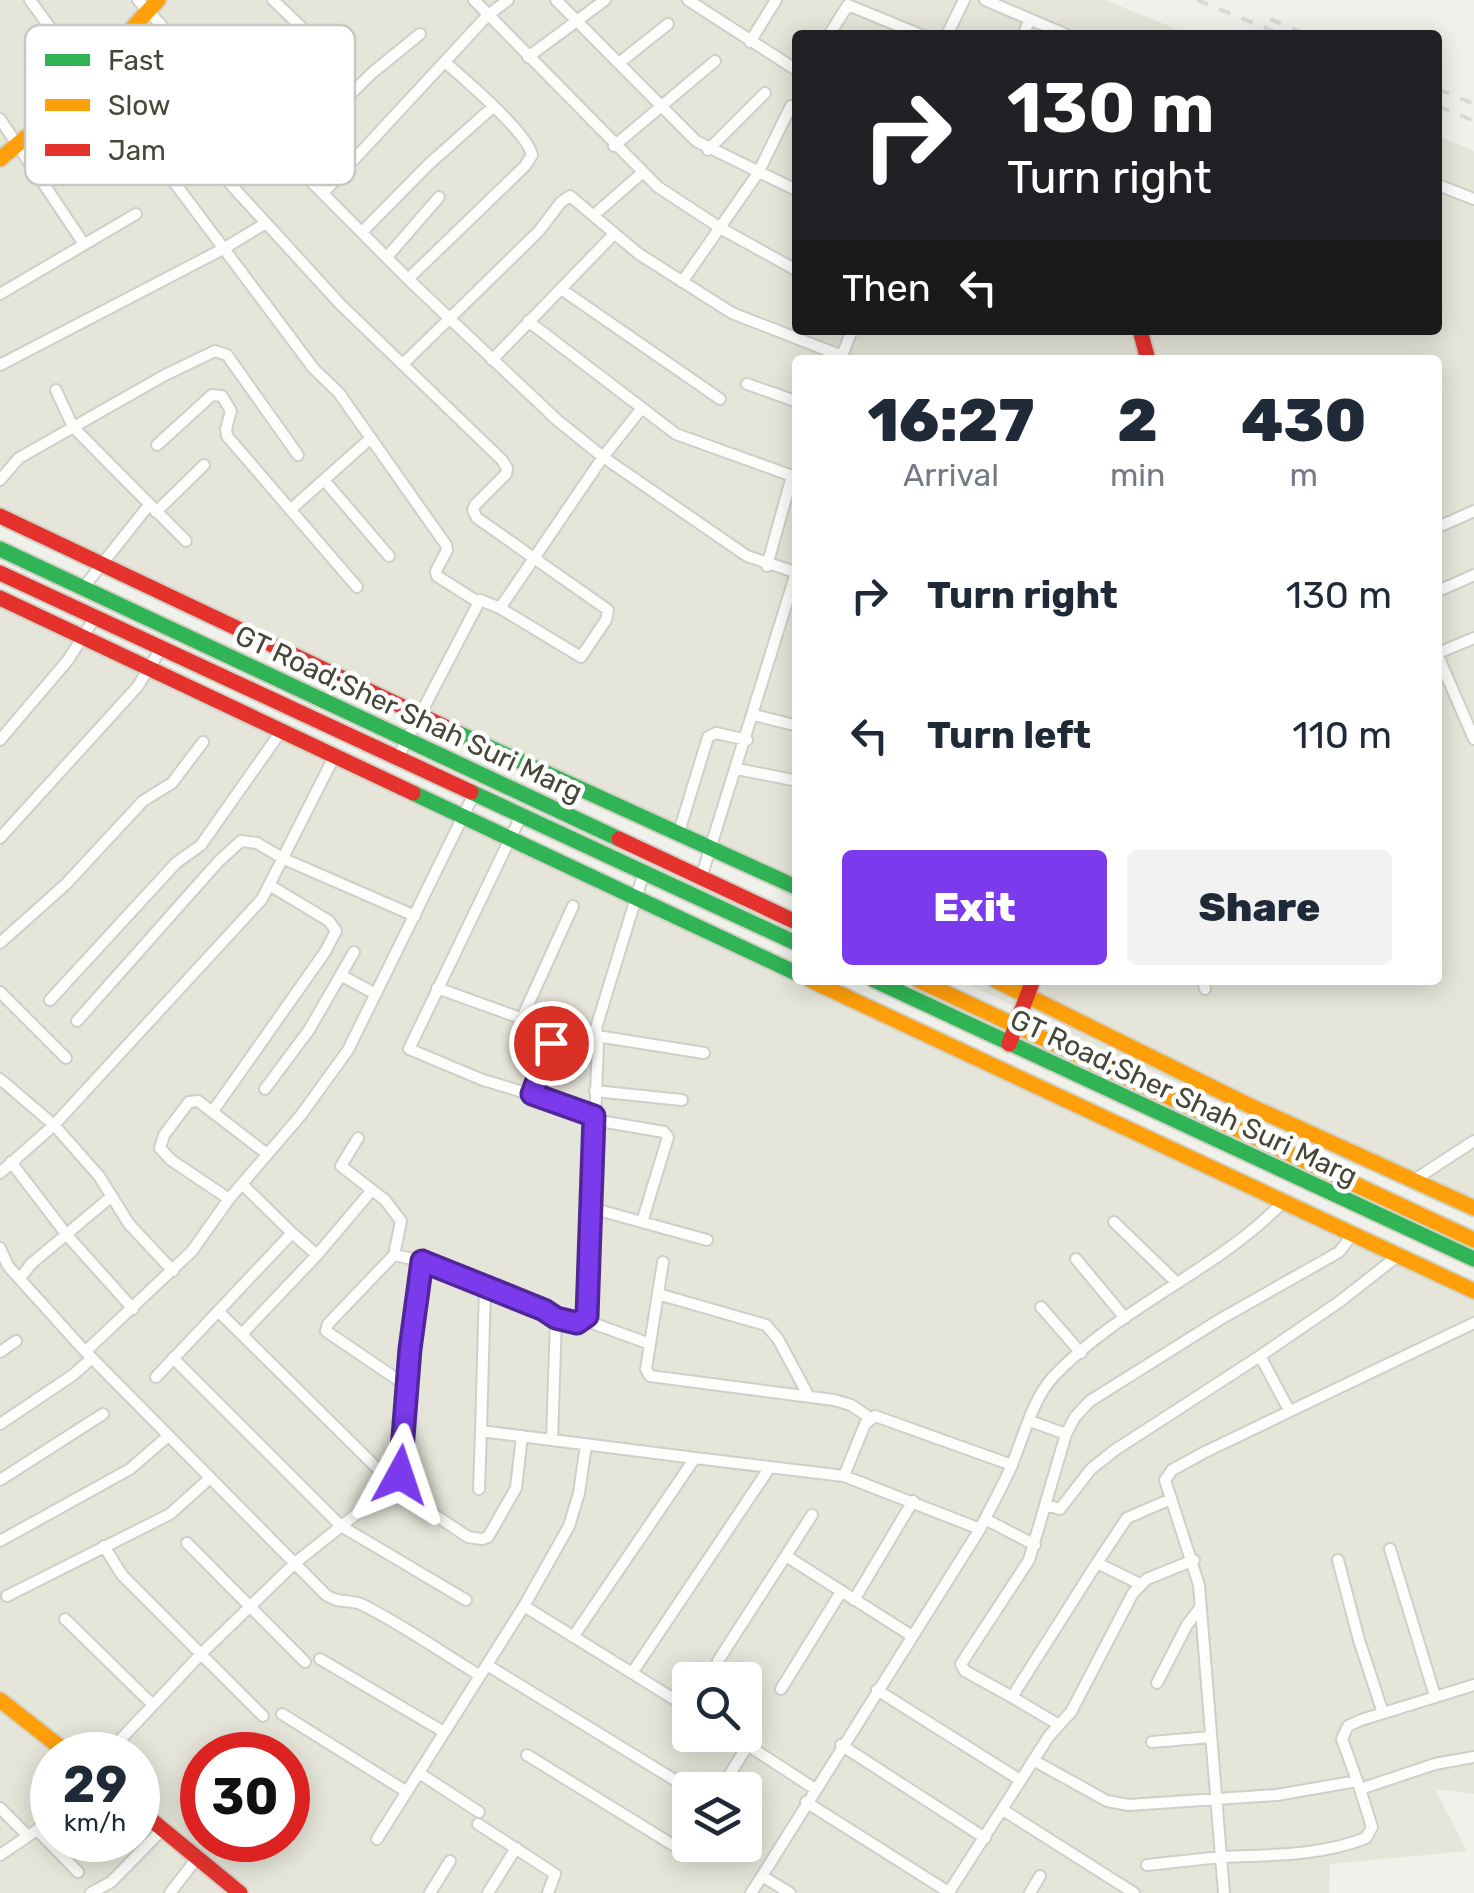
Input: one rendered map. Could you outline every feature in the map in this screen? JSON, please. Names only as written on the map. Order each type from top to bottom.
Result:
[{"type":"main road","points":[[133,25],[148,4]]},
{"type":"main road","points":[[0,160],[25,139]]},
{"type":"main road","points":[[0,516],[792,885]]},
{"type":"main road","name":"GT Road;Sher Shah Suri Marg","points":[[0,549],[792,920]]},
{"type":"main road","name":"GT Road;Sher Shah Suri Marg","points":[[0,573],[792,941]]},
{"type":"main road","points":[[0,598],[792,971]]},
{"type":"main road","points":[[821,985],[1474,1291]]},
{"type":"main road","name":"GT Road;Sher Shah Suri Marg","points":[[885,985],[1474,1259]]},
{"type":"main road","name":"GT Road;Sher Shah Suri Marg","points":[[929,985],[1474,1240]]},
{"type":"main road","points":[[1009,1044],[1031,987],[1248,1105],[1474,1208]]},
{"type":"main road","points":[[0,1700],[41,1732]]},
{"type":"main road","points":[[162,1830],[180,1845]]},
{"type":"main road","points":[[201,1862],[240,1893]]},
{"type":"street","points":[[30,0],[47,25]]},
{"type":"street","points":[[273,0],[299,25]]},
{"type":"street","points":[[474,0],[642,173],[722,229],[792,268]]},
{"type":"street","points":[[355,159],[487,16],[508,0]]},
{"type":"street","points":[[556,0],[708,150],[792,188]]},
{"type":"street","points":[[528,57],[604,0]]},
{"type":"street","points":[[688,0],[792,68]]},
{"type":"street","points":[[750,42],[776,0]]},
{"type":"street","points":[[949,30],[964,0]]},
{"type":"street","points":[[985,0],[1056,30]]},
{"type":"street","points":[[148,4],[164,25]]},
{"type":"street","points":[[832,30],[848,5],[909,30]]},
{"type":"street","points":[[1025,30],[1030,19]]},
{"type":"street","points":[[618,63],[668,24]]},
{"type":"street","points":[[355,90],[420,34]]},
{"type":"street","points":[[614,146],[716,62]]},
{"type":"street","points":[[408,279],[530,160],[532,150],[446,63]]},
{"type":"street","points":[[708,150],[765,93]]},
{"type":"street","points":[[682,282],[758,173],[792,106]]},
{"type":"street","points":[[362,232],[493,107]]},
{"type":"street","points":[[0,119],[25,154]]},
{"type":"street","points":[[594,215],[642,173]]},
{"type":"street","points":[[45,185],[84,244]]},
{"type":"street","points":[[177,185],[314,370],[339,393],[446,545],[437,576],[478,602]]},
{"type":"street","points":[[230,185],[340,304],[507,468],[502,481],[475,506],[474,514],[608,610],[580,657],[500,608],[485,600],[478,602],[398,757]]},
{"type":"street","points":[[315,185],[557,420],[747,556],[792,572]]},
{"type":"street","points":[[323,193],[331,185]]},
{"type":"street","points":[[1442,187],[1474,199]]},
{"type":"street","points":[[404,364],[539,231],[566,197],[574,196],[614,234],[682,282],[749,322],[833,355]]},
{"type":"street","points":[[387,257],[439,198]]},
{"type":"street","points":[[0,294],[136,214]]},
{"type":"street","points":[[0,366],[224,249],[266,223]]},
{"type":"street","points":[[492,360],[614,234]]},
{"type":"street","points":[[560,289],[720,399]]},
{"type":"street","points":[[528,321],[684,438],[792,476]]},
{"type":"street","points":[[0,480],[18,458],[165,374],[218,350],[227,355],[298,456]]},
{"type":"street","points":[[748,384],[792,400]]},
{"type":"street","points":[[56,390],[73,427],[186,541]]},
{"type":"street","points":[[157,445],[191,412],[219,394],[232,411],[227,436],[357,588]]},
{"type":"street","points":[[500,608],[642,408]]},
{"type":"street","points":[[290,510],[371,438]]},
{"type":"street","points":[[83,588],[152,508],[204,465]]},
{"type":"street","points":[[324,480],[389,556]]},
{"type":"street","points":[[767,566],[792,484]]},
{"type":"street","points":[[1442,525],[1474,511]]},
{"type":"street","points":[[1442,589],[1474,575]]},
{"type":"street","points":[[701,878],[792,590]]},
{"type":"street","points":[[785,614],[792,616]]},
{"type":"street","points":[[0,740],[84,637],[96,616]]},
{"type":"street","points":[[1442,652],[1474,638]]},
{"type":"street","points":[[0,838],[125,701],[162,647]]},
{"type":"street","points":[[1442,663],[1474,739]]},
{"type":"street","points":[[754,715],[792,724]]},
{"type":"street","points":[[50,1000],[176,863],[201,846],[282,730]]},
{"type":"street","points":[[679,832],[708,737],[716,733],[746,740]]},
{"type":"street","points":[[0,942],[66,884],[143,801],[172,783],[203,742]]},
{"type":"street","points":[[0,1173],[54,1125],[271,886],[334,755]]},
{"type":"street","points":[[737,769],[792,780]]},
{"type":"street","points":[[0,1424],[73,1375],[133,1308],[192,1251],[229,1198],[301,1115],[348,1050],[474,794]]},
{"type":"street","points":[[522,816],[410,1051],[606,1122],[666,1134],[642,1222]]},
{"type":"street","points":[[77,1021],[237,843],[251,841],[415,916]]},
{"type":"street","points":[[584,1320],[589,1306],[598,1017],[644,871]]},
{"type":"street","points":[[212,1110],[336,931],[329,921],[271,886]]},
{"type":"street","points":[[522,1018],[573,906]]},
{"type":"street","points":[[266,1090],[309,1030],[354,952]]},
{"type":"street","points":[[342,976],[376,994]]},
{"type":"street","points":[[438,988],[549,1028],[554,1034],[532,1094]]},
{"type":"street","points":[[0,992],[66,1058]]},
{"type":"street","points":[[597,1036],[704,1054]]},
{"type":"street","points":[[0,1079],[54,1125],[92,1167],[130,1224],[173,1270]]},
{"type":"street","points":[[596,1091],[682,1100]]},
{"type":"street","points":[[229,1198],[160,1148],[164,1135],[191,1100],[198,1100],[267,1154]]},
{"type":"street","points":[[358,1138],[341,1166],[400,1217],[394,1255],[326,1330],[332,1338],[408,1386]]},
{"type":"street","points":[[1414,1180],[1473,1142]]},
{"type":"street","points":[[11,1162],[66,1234],[133,1308]]},
{"type":"street","points":[[242,1184],[316,1255]]},
{"type":"street","points":[[242,1334],[372,1190]]},
{"type":"street","points":[[21,1277],[31,1264],[112,1196]]},
{"type":"street","points":[[751,1893],[982,1524],[1049,1382],[1124,1318],[1260,1224],[1284,1201]]},
{"type":"street","points":[[591,1208],[707,1240]]},
{"type":"street","points":[[1114,1222],[1176,1282]]},
{"type":"street","points":[[156,1376],[292,1233]]},
{"type":"street","points":[[1058,1725],[965,1671],[962,1664],[1021,1575],[1035,1545],[1066,1434],[1075,1417],[1090,1401],[1219,1320],[1339,1252],[1354,1233]]},
{"type":"street","points":[[0,1248],[4,1270],[21,1277],[168,1437],[332,1599],[370,1609],[478,1676]]},
{"type":"street","points":[[394,1255],[422,1261],[556,1318],[577,1323],[584,1320],[650,1344]]},
{"type":"street","points":[[1045,1506],[1060,1508],[1091,1469],[1115,1450],[1260,1356],[1399,1255]]},
{"type":"street","points":[[1076,1260],[1124,1318]]},
{"type":"street","points":[[398,1488],[422,1261]]},
{"type":"street","points":[[663,1262],[646,1369],[654,1378],[842,1402],[870,1418],[879,1417],[1012,1465]]},
{"type":"street","points":[[480,1489],[485,1287]]},
{"type":"street","points":[[658,1294],[766,1325],[778,1339],[808,1396]]},
{"type":"street","points":[[1042,1307],[1081,1353]]},
{"type":"street","points":[[218,1311],[415,1504],[468,1537],[488,1537],[516,1488],[522,1436]]},
{"type":"street","points":[[552,1440],[556,1318]]},
{"type":"street","points":[[1224,1893],[1194,1560],[1165,1480],[1172,1470],[1289,1410],[1474,1323]]},
{"type":"street","points":[[0,1352],[16,1341]]},
{"type":"street","points":[[1260,1356],[1289,1410]]},
{"type":"street","points":[[173,1358],[341,1526],[466,1600]]},
{"type":"street","points":[[0,1480],[103,1414]]},
{"type":"street","points":[[844,1476],[870,1418]]},
{"type":"street","points":[[1030,1420],[1066,1434]]},
{"type":"street","points":[[481,1431],[844,1476],[1035,1545]]},
{"type":"street","points":[[0,1541],[130,1469],[168,1437]]},
{"type":"street","points":[[377,1839],[524,1606],[575,1512],[586,1445]]},
{"type":"street","points":[[573,1636],[695,1458]]},
{"type":"street","points":[[632,1673],[770,1467]]},
{"type":"street","points":[[127,1732],[294,1563],[358,1512],[386,1476]]},
{"type":"street","points":[[7,1596],[170,1514],[209,1479]]},
{"type":"street","points":[[1012,1698],[1127,1518],[1171,1499]]},
{"type":"street","points":[[854,1600],[913,1501]]},
{"type":"street","points":[[718,1661],[812,1515]]},
{"type":"street","points":[[187,1543],[305,1662]]},
{"type":"street","points":[[104,1546],[122,1574],[263,1716]]},
{"type":"street","points":[[1390,1549],[1435,1696]]},
{"type":"street","points":[[786,1556],[912,1636]]},
{"type":"street","points":[[806,1802],[950,1893],[1020,1780],[1071,1712],[1140,1584],[1194,1560]]},
{"type":"street","points":[[1338,1560],[1382,1713]]},
{"type":"street","points":[[1097,1563],[1140,1584]]},
{"type":"street","points":[[781,1689],[841,1592]]},
{"type":"street","points":[[524,1606],[672,1698]]},
{"type":"street","points":[[1156,1683],[1200,1608]]},
{"type":"street","points":[[65,1620],[152,1704]]},
{"type":"street","points":[[320,1659],[444,1732]]},
{"type":"street","points":[[487,1665],[672,1778]]},
{"type":"street","points":[[1148,1866],[1308,1852],[1366,1838],[1372,1827],[1342,1734],[1348,1726],[1382,1713],[1474,1684]]},
{"type":"street","points":[[877,1690],[1020,1780]]},
{"type":"street","points":[[282,1714],[407,1792]]},
{"type":"street","points":[[1152,1742],[1211,1737]]},
{"type":"street","points":[[842,1746],[984,1838]]},
{"type":"street","points":[[759,1752],[815,1789]]},
{"type":"street","points":[[527,1755],[672,1845]]},
{"type":"street","points":[[1034,1760],[1117,1804],[1149,1805],[1359,1785],[1474,1757]]},
{"type":"street","points":[[419,1773],[555,1874],[548,1893]]},
{"type":"street","points":[[0,1808],[30,1831]]},
{"type":"street","points":[[1003,1810],[1134,1893]]},
{"type":"street","points":[[91,1893],[112,1882],[162,1830]]},
{"type":"street","points":[[0,1855],[30,1835]]},
{"type":"street","points":[[488,1893],[516,1848]]},
{"type":"street","points":[[430,1893],[450,1861]]},
{"type":"street","points":[[66,1862],[78,1872]]},
{"type":"street","points":[[170,1893],[193,1862]]},
{"type":"street","points":[[762,1876],[790,1893]]},
{"type":"street","points":[[1030,1893],[1040,1876]]},
{"type":"shaded area","points":[[0,0],[1105,0],[1179,30],[792,30],[792,335],[1442,335],[1442,138],[1474,151],[1474,1216],[1082,1040],[971,985],[1442,985],[1442,355],[792,355],[792,897],[302,652],[0,518]]},
{"type":"shaded area","points":[[0,604],[792,976],[792,985],[812,985],[1474,1296],[1474,1794],[1435,1789],[1467,1851],[1330,1864],[1329,1893],[0,1893]]},
{"type":"railway","points":[[1197,0],[1271,30]]},
{"type":"railway","points":[[1270,19],[1296,30]]},
{"type":"railway","points":[[1442,91],[1474,104]]},
{"type":"railway","points":[[1442,108],[1474,121]]},
{"type":"traffic: fast","points":[[0,549],[619,839]]},
{"type":"traffic: fast","points":[[456,732],[792,885]]},
{"type":"traffic: fast","points":[[471,792],[792,941]]},
{"type":"traffic: fast","points":[[413,793],[792,971]]},
{"type":"traffic: fast","points":[[885,985],[1474,1259]]},
{"type":"traffic: slow","points":[[135,25],[158,0]]},
{"type":"traffic: slow","points":[[0,159],[25,138]]},
{"type":"traffic: slow","points":[[821,985],[1474,1291]]},
{"type":"traffic: slow","points":[[929,985],[1474,1240]]},
{"type":"traffic: slow","points":[[1005,985],[1248,1105],[1474,1208]]},
{"type":"traffic: slow","points":[[0,1700],[41,1732]]},
{"type":"traffic: jam","points":[[1141,335],[1147,355]]},
{"type":"traffic: jam","points":[[0,516],[456,732]]},
{"type":"traffic: jam","points":[[0,573],[471,792]]},
{"type":"traffic: jam","points":[[0,598],[413,793]]},
{"type":"traffic: jam","points":[[619,839],[792,920]]},
{"type":"traffic: jam","points":[[1009,1044],[1031,985]]},
{"type":"traffic: jam","points":[[160,1827],[240,1893]]},
{"type":"route","points":[[400,1475],[422,1261],[556,1318],[577,1323],[587,1316],[594,1116],[532,1094],[551,1043]]}]
